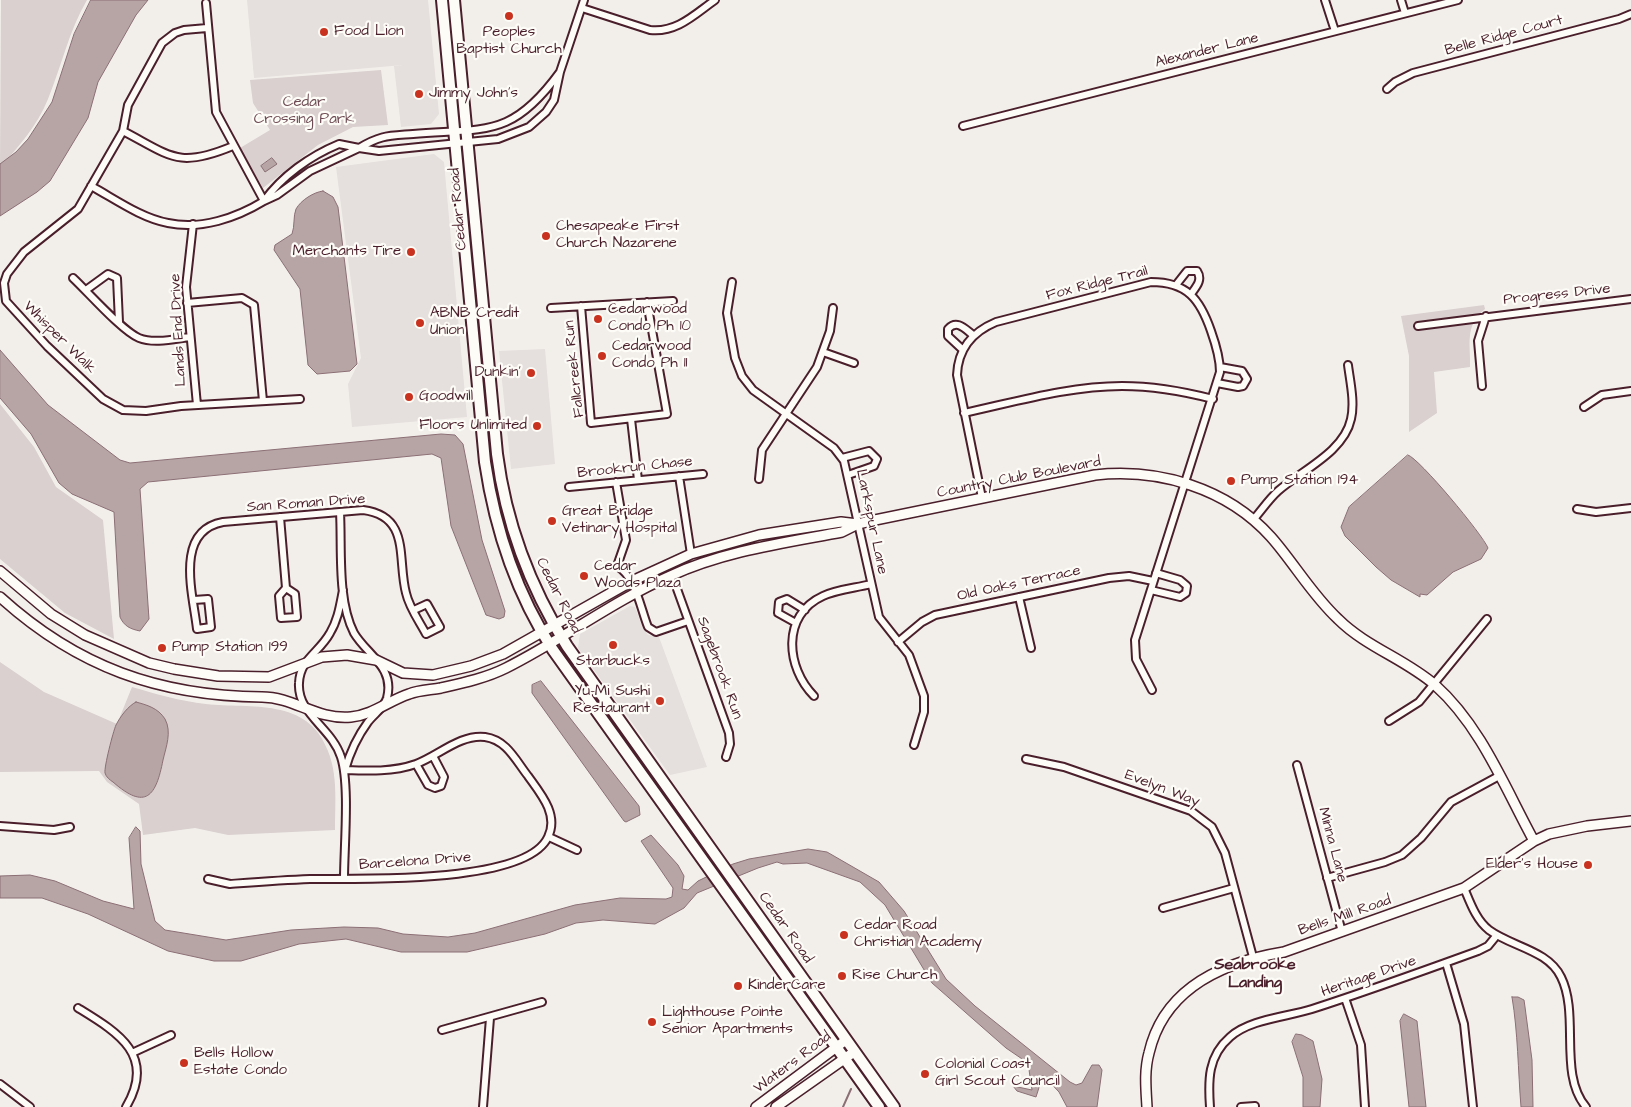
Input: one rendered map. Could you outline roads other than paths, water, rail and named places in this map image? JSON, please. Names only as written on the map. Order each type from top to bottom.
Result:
[{"type":"main road","name":"Cedar Road","points":[[442,0],[452,130],[488,487],[496,523],[508,558],[542,632],[549,643],[879,1107]]},
{"type":"main road","name":"Cedar Road","points":[[454,0],[501,481],[519,550],[539,596],[561,636],[894,1107]]},
{"type":"street","points":[[264,201],[295,170],[314,156],[339,144],[378,151],[498,139],[529,127],[550,106],[584,0]]},
{"type":"street","points":[[582,8],[650,30],[661,30],[678,26],[715,0]]},
{"type":"street","points":[[1325,0],[1335,31]]},
{"type":"street","points":[[1401,0],[1405,13]]},
{"type":"street","name":"Alexander Lane","points":[[963,126],[1458,0]]},
{"type":"street","points":[[206,3],[216,112],[264,201]]},
{"type":"street","name":"Belle Ridge Court","points":[[1387,89],[1395,82],[1413,73],[1619,19],[1631,14]]},
{"type":"street","name":"Whisper Walk","points":[[207,28],[175,33],[162,43],[128,105],[123,131],[91,186],[74,214],[32,244],[7,274],[4,283],[6,301],[47,346],[112,405],[134,412],[197,405],[300,399]]},
{"type":"street","points":[[91,186],[149,216],[168,223],[193,224],[214,222],[238,215],[278,195],[310,171],[378,137],[489,128],[517,118],[537,101],[560,72]]},
{"type":"street","points":[[123,131],[173,158],[181,159],[204,156],[233,146]]},
{"type":"street","name":"Lands End Drive","points":[[193,224],[187,274],[187,303],[197,405]]},
{"type":"street","points":[[1176,285],[1187,270],[1197,271],[1199,282],[1190,294]]},
{"type":"street","points":[[86,290],[108,274],[117,278],[119,322]]},
{"type":"street","points":[[73,278],[136,336],[147,340],[190,337]]},
{"type":"street","name":"Larkspur Lane","points":[[732,282],[727,313],[737,366],[753,390],[834,448],[842,458],[848,475],[879,617],[913,664],[925,700],[924,712],[914,745]]},
{"type":"street","name":"Fox Ridge Trail","points":[[982,498],[956,375],[958,360],[973,336],[985,326],[996,322],[1151,282],[1176,285],[1190,294],[1205,314],[1217,348],[1220,367],[1217,383],[1135,640],[1136,658],[1152,690]]},
{"type":"street","points":[[187,303],[242,298],[254,305],[263,401]]},
{"type":"street","name":"Progress Drive","points":[[1418,326],[1631,299]]},
{"type":"street","name":"Fallcreek Run","points":[[551,308],[673,300]]},
{"type":"street","name":"Fallcreek Run","points":[[581,306],[591,422],[667,414],[647,302]]},
{"type":"street","points":[[759,479],[762,450],[808,383],[824,352],[830,331],[833,308]]},
{"type":"street","name":"Progress Drive","points":[[1482,386],[1478,341],[1486,316]]},
{"type":"street","points":[[963,350],[948,336],[948,329],[953,324],[959,324],[973,336]]},
{"type":"street","points":[[824,352],[854,363]]},
{"type":"street","points":[[1253,520],[1277,492],[1335,447],[1344,436],[1352,411],[1348,365]]},
{"type":"street","points":[[1217,383],[1238,387],[1243,386],[1247,379],[1242,371],[1220,367]]},
{"type":"street","points":[[964,413],[1071,390],[1108,386],[1155,387],[1212,399]]},
{"type":"street","points":[[1584,407],[1602,396],[1631,391]]},
{"type":"street","points":[[630,419],[638,480]]},
{"type":"street","points":[[842,458],[869,451],[877,459],[874,466],[848,475]]},
{"type":"street","name":"Brookrun Chase","points":[[568,487],[703,474]]},
{"type":"street","name":"Country Club Boulevard","points":[[0,571],[30,598],[68,626],[84,635],[150,663],[196,674],[269,677],[322,657],[347,655],[360,656],[380,662],[403,673],[433,675],[488,660],[554,625],[634,588],[724,556],[842,532],[858,524],[982,498],[1107,474],[1146,474],[1185,483],[1213,494],[1253,520],[1282,550],[1339,620],[1365,642],[1433,684],[1465,719],[1499,776],[1534,841]]},
{"type":"street","points":[[678,476],[691,554]]},
{"type":"street","points":[[616,482],[626,540],[617,566],[626,571],[648,627],[651,630],[661,631],[688,621]]},
{"type":"street","points":[[1577,509],[1596,512],[1631,508]]},
{"type":"street","name":"San Roman Drive","points":[[194,600],[208,599],[211,627],[197,629],[189,558],[190,551],[199,534],[216,523],[369,511],[379,514],[391,524],[400,542],[405,591],[414,610],[426,634],[440,627],[427,604],[414,610]]},
{"type":"street","points":[[340,512],[343,590],[346,612],[355,634],[385,670],[387,684],[387,698],[358,737],[344,770]]},
{"type":"street","points":[[280,517],[286,588],[279,596],[281,618],[297,617],[295,594],[286,588]]},
{"type":"street","name":"Country Club Boulevard","points":[[0,597],[22,617],[63,645],[103,666],[126,675],[190,692],[277,698],[308,711],[348,718],[365,715],[410,694],[456,685],[505,668],[561,636],[634,588],[691,554],[759,535],[841,522],[858,524]]},
{"type":"street","points":[[1151,590],[1180,597],[1186,593],[1187,586],[1183,582],[1156,573]]},
{"type":"street","name":"Old Oaks Terrace","points":[[898,642],[922,622],[935,615],[1114,577],[1129,576],[1154,581]]},
{"type":"street","points":[[814,696],[802,681],[792,656],[791,642],[796,623],[804,610],[823,596],[872,584]]},
{"type":"street","name":"Sagebrook Run","points":[[677,589],[729,733],[730,744],[726,757]]},
{"type":"street","points":[[343,590],[338,616],[332,632],[302,665],[299,676],[299,696],[308,711],[331,736],[341,756],[344,770],[344,878]]},
{"type":"street","points":[[1019,597],[1031,648]]},
{"type":"street","points":[[796,623],[778,613],[779,602],[786,599],[804,610]]},
{"type":"street","points":[[1389,721],[1414,706],[1487,619]]},
{"type":"street","points":[[344,770],[390,770],[416,764],[474,737],[491,738],[503,744],[549,808],[551,824],[549,837],[577,850]]},
{"type":"street","points":[[416,764],[431,787],[441,786],[444,777],[433,756]]},
{"type":"street","name":"Evelyn Way","points":[[1026,758],[1082,773],[1180,806],[1203,818],[1219,838],[1226,853],[1254,957]]},
{"type":"street","name":"Minna Lane","points":[[1297,766],[1342,932]]},
{"type":"street","points":[[1327,878],[1385,862],[1402,855],[1421,838],[1451,802],[1499,776]]},
{"type":"street","name":"Bells Mill Road","points":[[1147,1107],[1146,1077],[1148,1054],[1155,1032],[1170,1008],[1188,988],[1212,973],[1254,957],[1284,952],[1464,888],[1534,841],[1567,830],[1631,821]]},
{"type":"street","points":[[0,826],[54,830],[70,827]]},
{"type":"street","name":"Barcelona Drive","points":[[208,879],[230,884],[454,874],[480,870],[528,857],[539,850],[549,837]]},
{"type":"street","points":[[1162,908],[1234,888]]},
{"type":"street","points":[[1464,888],[1482,923],[1497,935],[1546,960],[1561,976],[1567,992],[1576,1090],[1586,1107]]},
{"type":"street","name":"Heritage Drive","points":[[1210,1107],[1210,1069],[1218,1050],[1231,1036],[1247,1026],[1345,998],[1446,963],[1484,948],[1497,935]]},
{"type":"street","points":[[1446,963],[1464,1024],[1473,1107]]},
{"type":"street","points":[[1345,998],[1361,1045],[1365,1107]]},
{"type":"street","points":[[442,1030],[542,1002]]},
{"type":"street","points":[[78,1008],[115,1031],[132,1053],[136,1069],[136,1081],[126,1106]]},
{"type":"street","points":[[483,1107],[490,1018]]},
{"type":"street","points":[[132,1053],[171,1035]]},
{"type":"street","name":"Waters Road","points":[[756,1107],[846,1040]]},
{"type":"street","name":"Waters Road","points":[[776,1107],[854,1052]]},
{"type":"street","points":[[0,1084],[30,1107]]},
{"type":"street","points":[[1241,1107],[1256,1106]]},
{"type":"waterway","points":[[843,1107],[851,1089]]},
{"type":"place","name":"Peoples Baptist Church","points":[[509,16]]},
{"type":"place","name":"Food Lion","points":[[324,32]]},
{"type":"place","name":"Jimmy John's","points":[[419,94]]},
{"type":"place","name":"Chesapeake First Church Nazarene","points":[[546,236]]},
{"type":"place","name":"Merchants Tire","points":[[411,252]]},
{"type":"place","name":"Cedarwood Condo Ph 10","points":[[598,319]]},
{"type":"place","name":"ABNB Credit Union","points":[[420,323]]},
{"type":"place","name":"Cedarwood Condo Ph 11","points":[[602,356]]},
{"type":"place","name":"Dunkin'","points":[[531,373]]},
{"type":"place","name":"Goodwill","points":[[409,397]]},
{"type":"place","name":"Floors Unlimited","points":[[537,426]]},
{"type":"place","name":"Pump Station 194","points":[[1231,481]]},
{"type":"place","name":"Great Bridge Vetinary Hospital","points":[[552,521]]},
{"type":"place","name":"Cedar Woods Plaza","points":[[584,576]]},
{"type":"place","name":"Starbucks","points":[[613,645]]},
{"type":"place","name":"Pump Station 199","points":[[162,648]]},
{"type":"place","name":"Yu-Mi Sushi Restaurant","points":[[660,701]]},
{"type":"place","name":"Elder's House","points":[[1588,865]]},
{"type":"place","name":"Cedar Road Christian Academy","points":[[844,935]]},
{"type":"place","name":"Rise Church","points":[[842,976]]},
{"type":"place","name":"KinderCare","points":[[738,986]]},
{"type":"place","name":"Lighthouse Pointe Senior Apartments","points":[[652,1022]]},
{"type":"place","name":"Bells Hollow Estate Condo","points":[[184,1063]]},
{"type":"place","name":"Colonial Coast Girl Scout Council","points":[[925,1074]]},
{"type":"district","name":"Seabrooke Landing","points":[[1255,975]]},
{"type":"park label","name":"Cedar Crossing Park","points":[[304,112]]}]
